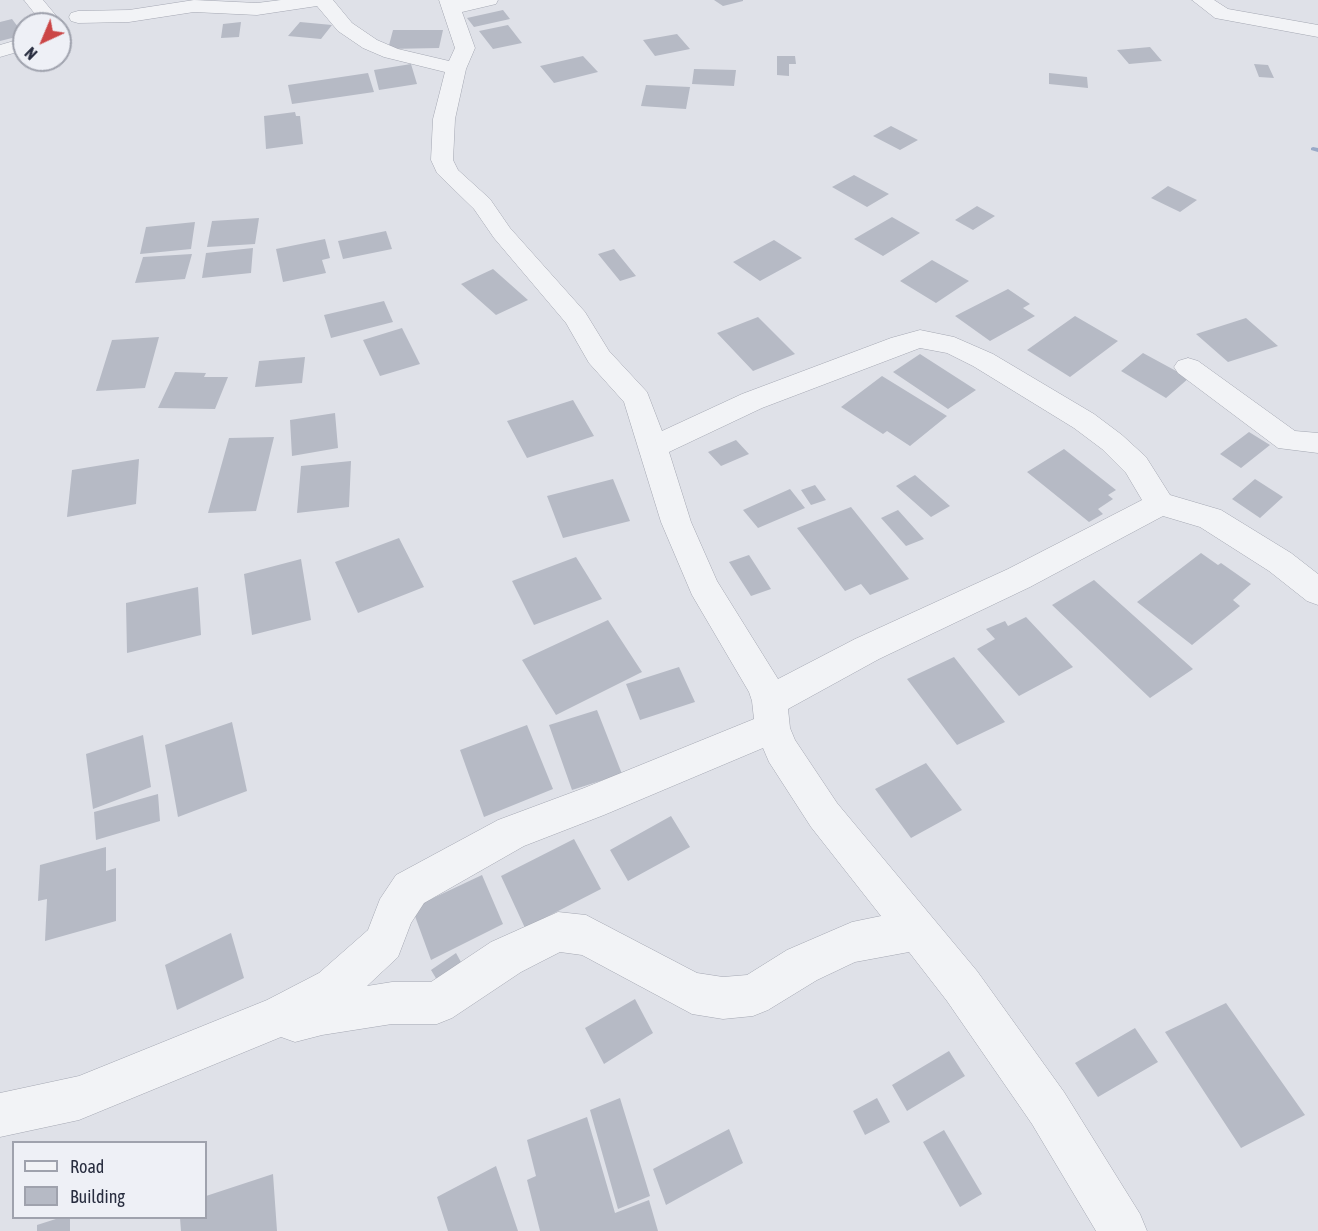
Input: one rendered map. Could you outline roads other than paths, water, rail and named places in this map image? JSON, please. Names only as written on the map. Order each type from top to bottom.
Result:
[{"type":"street","points":[[33,0],[43,12]]},
{"type":"street","points":[[72,22],[93,0]]},
{"type":"street","points":[[78,17],[129,16],[194,6],[257,9],[320,0],[327,4],[345,27],[370,44],[391,53],[456,69]]},
{"type":"street","points":[[489,0],[449,4],[465,48],[456,69],[444,119],[442,160],[448,173],[482,204],[502,233],[576,318],[599,357],[636,399],[676,522],[703,586],[764,686],[782,751],[824,815],[962,986],[1047,1108],[1124,1231]]},
{"type":"street","points":[[1201,0],[1222,14],[1318,31]]},
{"type":"street","points":[[652,448],[752,401],[900,344],[920,339],[954,346],[983,360],[1084,421],[1112,442],[1136,465],[1160,504],[1210,518],[1280,562],[1318,592]]},
{"type":"street","points":[[1188,367],[1288,441],[1318,443]]},
{"type":"street","points":[[0,1115],[79,1098],[229,1038],[334,988],[384,943],[394,914],[410,889],[512,833],[591,803],[771,715],[867,649],[1019,578],[1160,504]]},
{"type":"street","points":[[229,1038],[322,1014],[392,1004],[437,1003],[506,957],[558,932],[586,935],[692,993],[723,998],[753,995],[802,965],[852,942],[916,930]]},
{"type":"waterway","points":[[1313,149],[1318,150]]}]
